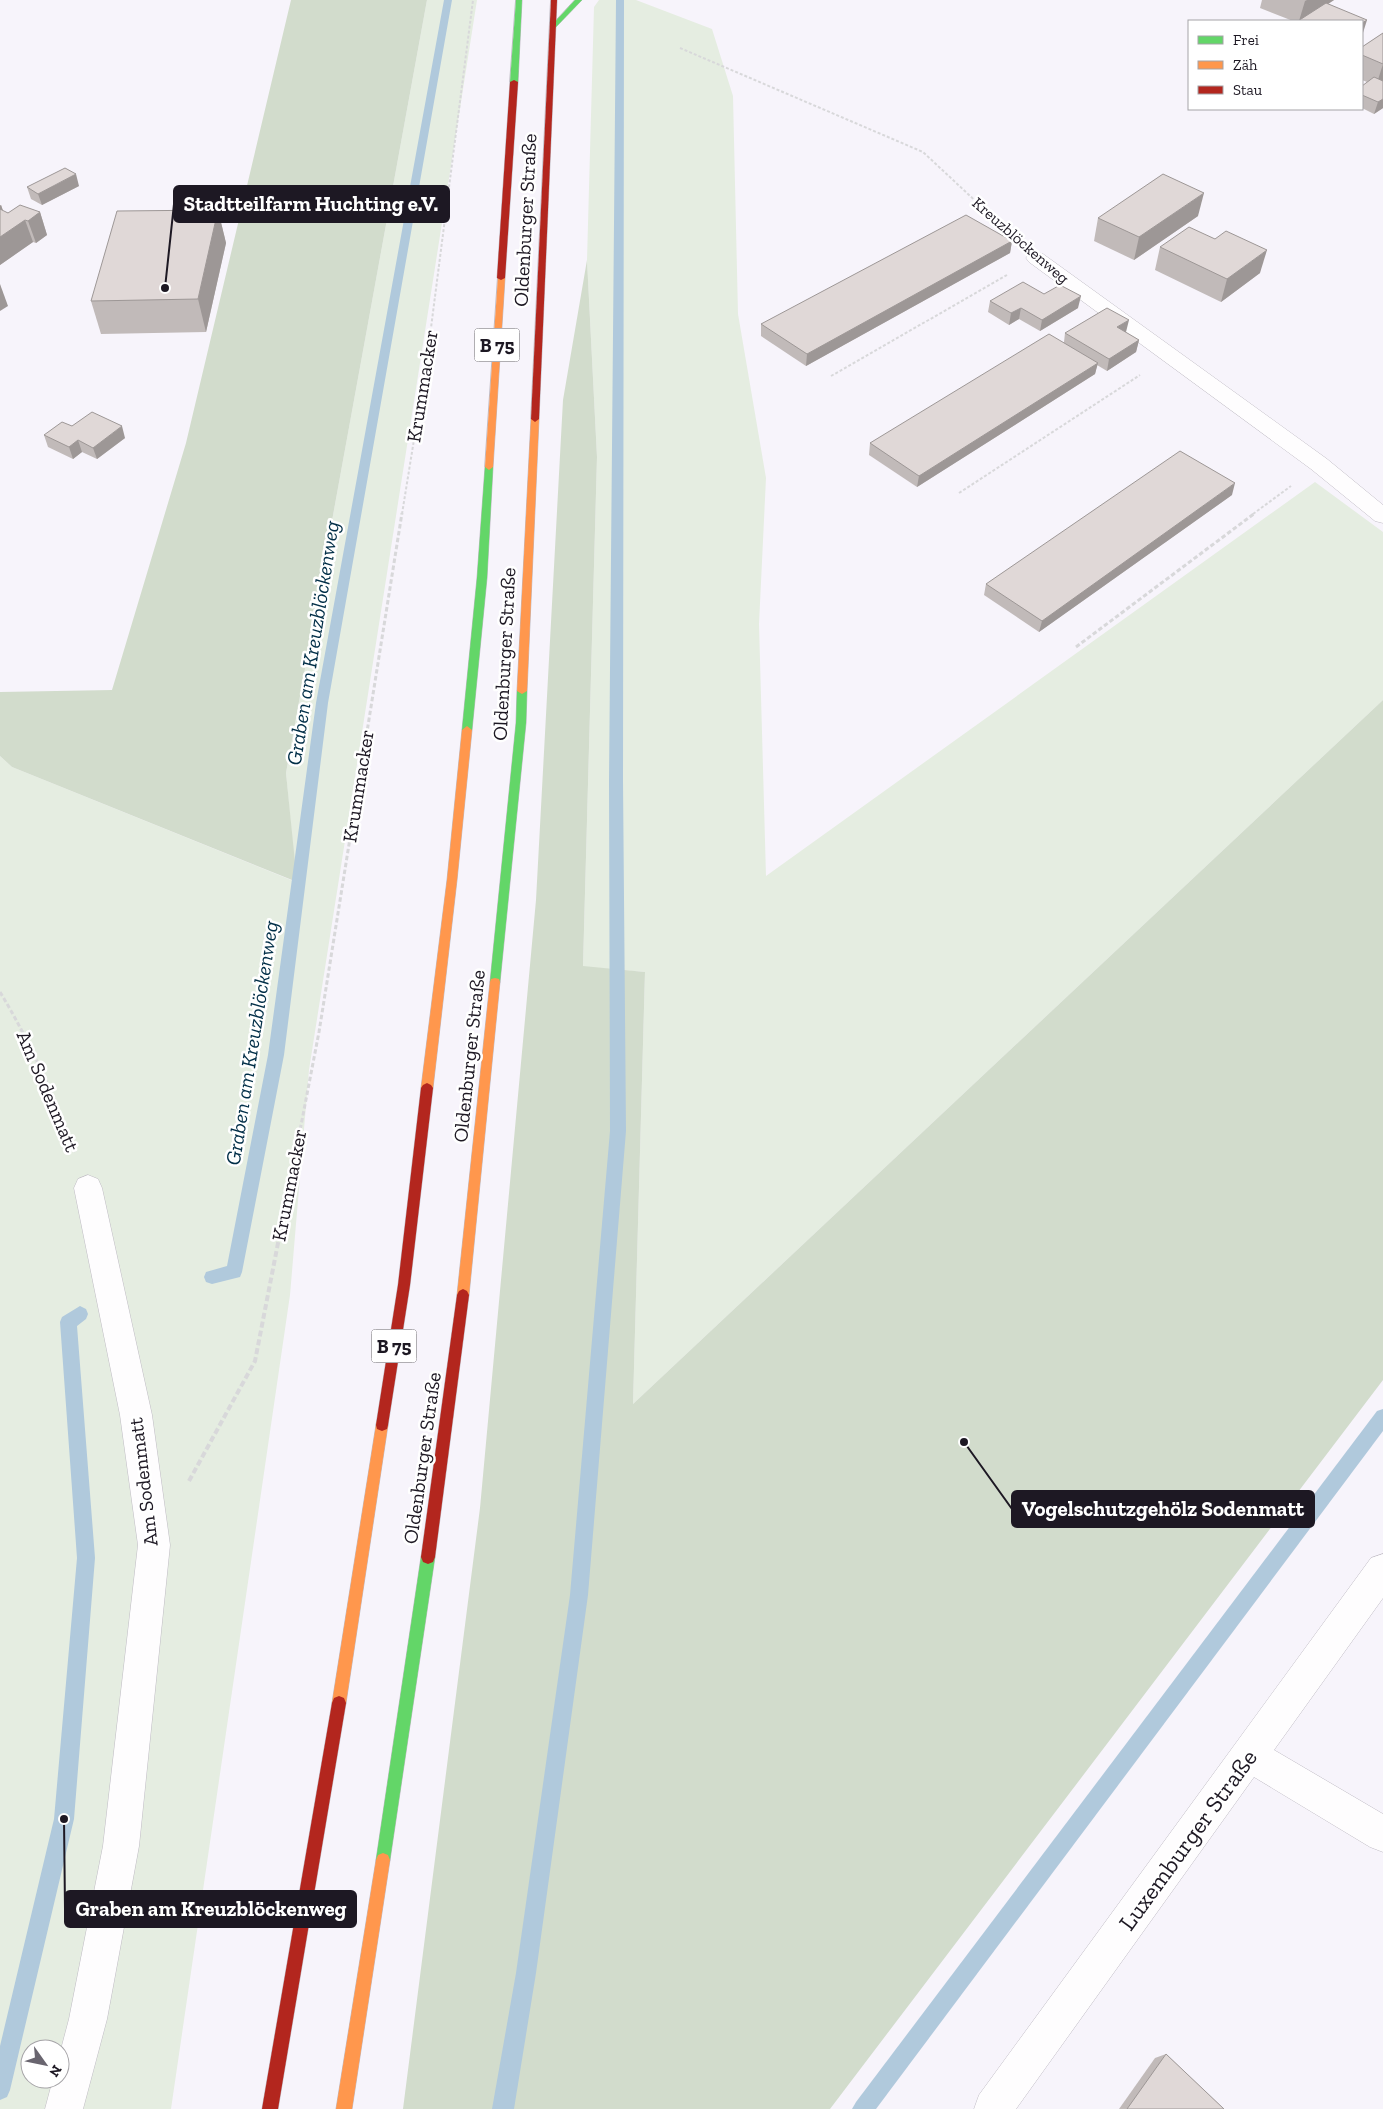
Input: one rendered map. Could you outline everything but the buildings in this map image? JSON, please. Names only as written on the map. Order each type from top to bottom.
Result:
[{"type":"highway","name":"Oldenburger Straße","points":[[270,2109],[340,1697],[404,1285],[452,880],[482,578],[519,0]]},
{"type":"highway","name":"Oldenburger Straße","points":[[344,2109],[414,1659],[470,1238],[521,723],[554,0]]},
{"type":"highway","points":[[553,27],[579,0]]},
{"type":"street","name":"Kreuzblöckenweg","points":[[1036,258],[1319,464],[1383,516]]},
{"type":"street","name":"Am Sodenmatt","points":[[64,2109],[88,2019],[121,1846],[154,1545],[136,1415],[88,1188]]},
{"type":"street","name":"Luxemburger Straße","points":[[993,2109],[1383,1570]]},
{"type":"street","points":[[1250,1755],[1383,1834]]},
{"type":"path","name":"Krummacker","points":[[186,1486],[255,1361],[319,1032],[427,359],[472,0]]},
{"type":"path","name":"Kreuzblöckenweg","points":[[680,48],[923,152],[1036,258]]},
{"type":"path","points":[[831,376],[1036,258]]},
{"type":"path","points":[[959,493],[1170,356]]},
{"type":"path","points":[[1076,647],[1319,464]]},
{"type":"path","name":"Am Sodenmatt","points":[[0,992],[19,1022],[52,1090],[88,1188]]},
{"type":"shaded area","points":[[427,0],[477,0],[309,1070],[290,1295],[171,2109],[0,2109],[0,756],[12,767],[296,882],[286,773]]},
{"type":"shaded area","points":[[599,0],[636,0],[712,29],[733,96],[738,314],[766,478],[759,624],[766,876],[1315,482],[1383,532],[1383,700],[633,1404],[645,972],[583,967],[597,457],[587,260],[594,7]]},
{"type":"green space","points":[[291,0],[427,0],[286,773],[297,882],[12,767],[0,756],[0,692],[112,690],[186,443]]},
{"type":"green space","points":[[587,260],[597,457],[583,966],[645,972],[633,1404],[1383,700],[1383,1380],[830,2109],[403,2109],[480,1508],[536,900],[563,400]]},
{"type":"waterway","name":"Graben am Kreuzblöckenweg","points":[[212,1277],[234,1272],[276,1055],[322,703],[448,0]]},
{"type":"waterway","points":[[503,2109],[526,1973],[579,1595],[618,1131],[616,781],[620,0]]},
{"type":"waterway","name":"Graben am Kreuzblöckenweg","points":[[0,2090],[64,1819],[86,1558],[68,1322],[80,1314]]},
{"type":"waterway","points":[[863,2109],[1383,1417]]},
{"type":"traffic: fast","points":[[514,82],[519,0]]},
{"type":"traffic: fast","points":[[553,27],[579,0]]},
{"type":"traffic: fast","points":[[467,730],[482,578],[489,467]]},
{"type":"traffic: fast","points":[[495,982],[521,723],[522,691]]},
{"type":"traffic: fast","points":[[383,1860],[428,1557]]},
{"type":"traffic: slow","points":[[489,467],[501,278]]},
{"type":"traffic: slow","points":[[522,691],[535,419]]},
{"type":"traffic: slow","points":[[427,1088],[452,880],[467,730]]},
{"type":"traffic: slow","points":[[463,1295],[495,982]]},
{"type":"traffic: slow","points":[[339,1703],[382,1425]]},
{"type":"traffic: slow","points":[[344,2109],[383,1860]]},
{"type":"traffic: jam","points":[[535,419],[554,0]]},
{"type":"traffic: jam","points":[[501,278],[514,82]]},
{"type":"traffic: jam","points":[[382,1425],[404,1285],[427,1088]]},
{"type":"traffic: jam","points":[[428,1557],[463,1295]]},
{"type":"traffic: jam","points":[[270,2109],[339,1703]]},
{"type":"place","name":"Stadtteilfarm Huchting e.V.","points":[[165,288]]},
{"type":"place","name":"Vogelschutzgehölz Sodenmatt","points":[[964,1442]]},
{"type":"place","name":"Graben am Kreuzblöckenweg","points":[[64,1819]]}]
